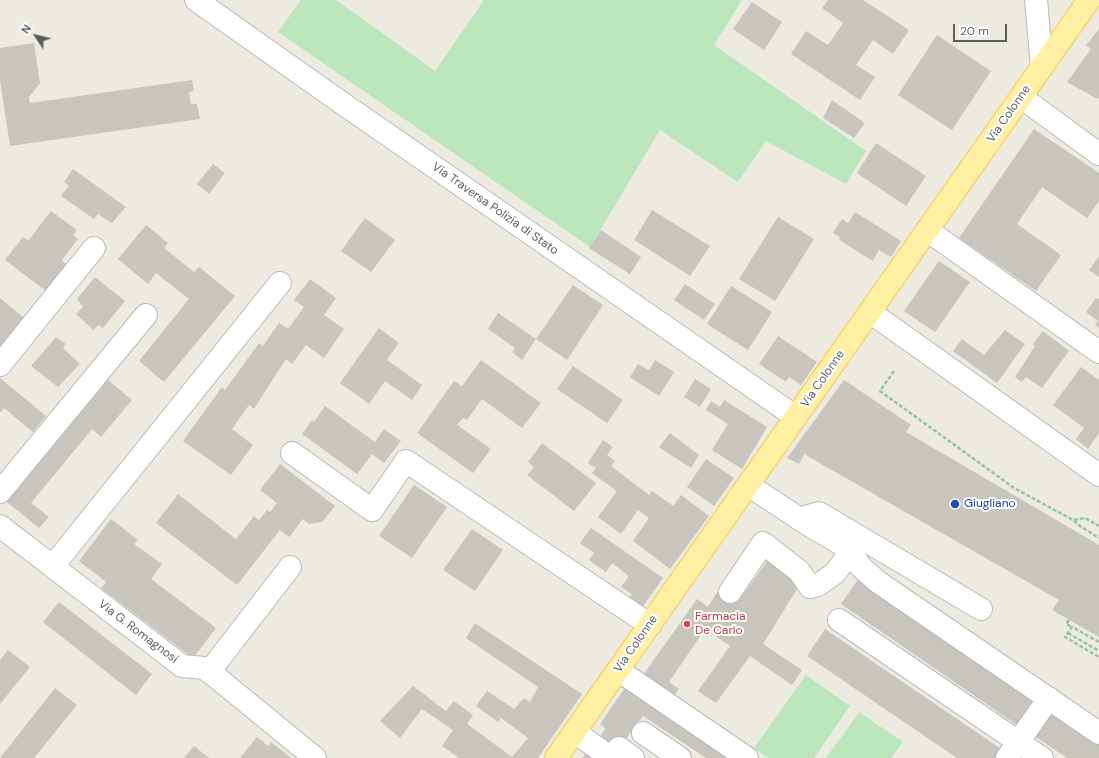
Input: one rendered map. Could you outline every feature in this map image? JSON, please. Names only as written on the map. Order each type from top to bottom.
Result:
[{"type":"main road","name":"Via Colonne","points":[[556,758],[1089,0]]},
{"type":"street","name":"Via Traversa Polizia di Stato","points":[[196,0],[339,101],[796,417]]},
{"type":"street","points":[[1036,0],[1042,67]]},
{"type":"street","points":[[1021,97],[1099,154]]},
{"type":"street","points":[[927,230],[1099,352]]},
{"type":"street","points":[[0,365],[94,248]]},
{"type":"street","points":[[53,566],[280,283]]},
{"type":"street","points":[[870,312],[1099,475]]},
{"type":"street","points":[[0,492],[146,315]]},
{"type":"street","points":[[292,453],[372,510],[406,460],[650,625]]},
{"type":"street","points":[[748,485],[799,519],[848,548],[861,567],[878,582],[1099,732]]},
{"type":"street","points":[[799,519],[819,514],[981,609]]},
{"type":"street","name":"Via G. Romagnosi","points":[[0,526],[182,666],[204,668],[210,672],[315,758]]},
{"type":"street","points":[[730,592],[763,543],[799,571],[810,587],[818,585],[835,573],[851,552]]},
{"type":"street","points":[[210,672],[290,566]]},
{"type":"street","points":[[839,620],[1013,750],[1042,758]]},
{"type":"street","points":[[618,670],[747,758]]},
{"type":"street","points":[[1013,750],[1049,698]]},
{"type":"street","points":[[578,727],[600,735]]},
{"type":"street","points":[[578,727],[621,755]]},
{"type":"street","points":[[643,733],[680,758]]},
{"type":"path","points":[[894,371],[880,391],[1014,488],[1073,520],[1099,538]]},
{"type":"path","points":[[1073,520],[1085,518],[1099,526]]},
{"type":"path","points":[[1069,620],[1066,624],[1099,642]]},
{"type":"path","points":[[1072,627],[1065,638],[1099,657]]},
{"type":"path","points":[[1068,633],[1099,650]]},
{"type":"green space","points":[[301,0],[336,0],[435,71],[484,0],[742,0],[714,45],[866,151],[846,184],[766,141],[738,182],[660,130],[590,247],[278,32]]},
{"type":"green space","points":[[806,675],[850,706],[814,758],[768,758],[754,748]]},
{"type":"green space","points":[[859,712],[903,742],[891,758],[826,758]]},
{"type":"building","points":[[828,0],[863,0],[909,30],[893,54],[873,40],[856,65],[875,77],[860,100],[791,54],[806,31],[828,45],[843,23],[822,8]]},
{"type":"building","points":[[752,2],[782,22],[764,50],[733,29]]},
{"type":"building","points":[[1099,29],[1099,98],[1097,99],[1067,82],[1091,49],[1086,45]]},
{"type":"building","points":[[937,35],[991,71],[952,130],[898,95]]},
{"type":"building","points":[[34,43],[40,83],[29,97],[30,103],[192,80],[194,91],[189,92],[191,104],[197,104],[200,119],[10,146],[0,80],[0,48]]},
{"type":"building","points":[[832,100],[865,123],[854,138],[823,118]]},
{"type":"building","points":[[1034,129],[1099,173],[1099,201],[1087,218],[1042,187],[1017,224],[1061,255],[1036,291],[959,238]]},
{"type":"building","points":[[876,143],[926,176],[906,206],[857,173]]},
{"type":"building","points":[[213,164],[225,173],[209,194],[197,184]]},
{"type":"building","points":[[73,169],[126,207],[112,223],[98,214],[94,219],[61,196],[69,186],[64,182]]},
{"type":"building","points":[[652,210],[710,246],[690,276],[634,240]]},
{"type":"building","points":[[51,211],[77,230],[73,235],[78,239],[62,260],[66,264],[46,291],[5,260],[23,237],[28,241]]},
{"type":"building","points":[[855,212],[901,241],[891,257],[879,250],[873,261],[839,240],[840,237],[833,233],[842,219],[848,223]]},
{"type":"building","points":[[778,217],[814,239],[775,301],[739,279]]},
{"type":"building","points":[[365,218],[395,240],[371,272],[341,251]]},
{"type":"building","points":[[146,225],[168,243],[164,248],[194,272],[199,267],[235,296],[164,382],[139,361],[189,299],[156,273],[148,284],[118,259]]},
{"type":"building","points":[[601,230],[641,257],[630,274],[589,248]]},
{"type":"building","points":[[1099,256],[1099,277],[1089,270]]},
{"type":"building","points":[[939,261],[970,282],[935,332],[904,311]]},
{"type":"building","points":[[95,277],[125,301],[103,328],[99,325],[93,330],[76,314],[83,307],[77,299]]},
{"type":"building","points":[[310,279],[336,298],[324,315],[344,329],[324,358],[306,345],[292,364],[286,359],[254,409],[249,405],[232,429],[253,445],[231,475],[183,441],[222,387],[225,390],[259,343],[263,346],[279,323],[288,329],[304,307],[294,300]]},
{"type":"building","points":[[685,284],[715,304],[704,320],[674,300]]},
{"type":"building","points":[[573,285],[603,305],[567,360],[536,339]]},
{"type":"building","points":[[731,286],[772,312],[748,350],[707,324]]},
{"type":"building","points":[[0,298],[24,318],[0,348]]},
{"type":"building","points":[[1096,298],[1099,299],[1099,328],[1095,325],[1098,321],[1086,312]]},
{"type":"building","points":[[498,313],[536,339],[522,360],[512,352],[515,348],[488,329]]},
{"type":"building","points":[[379,328],[399,343],[387,360],[422,385],[412,400],[385,381],[369,404],[340,383]]},
{"type":"building","points":[[1005,330],[1025,344],[997,383],[953,351],[962,339],[984,355]]},
{"type":"building","points":[[1043,331],[1069,351],[1042,388],[1026,377],[1022,382],[1015,377],[1035,346],[1033,344]]},
{"type":"building","points":[[778,336],[817,362],[801,385],[789,377],[786,382],[759,364]]},
{"type":"building","points":[[56,337],[66,344],[63,348],[80,364],[58,387],[31,366]]},
{"type":"building","points":[[481,360],[541,403],[522,428],[482,399],[467,420],[463,418],[457,425],[491,449],[473,473],[417,433],[454,381],[462,386]]},
{"type":"building","points":[[655,360],[674,372],[659,396],[630,377],[638,364],[649,370]]},
{"type":"building","points":[[573,366],[623,400],[607,423],[557,389]]},
{"type":"building","points":[[1081,367],[1099,380],[1099,433],[1088,449],[1076,439],[1084,428],[1053,405]]},
{"type":"building","points":[[0,378],[46,416],[33,432],[4,408],[0,413]]},
{"type":"building","points":[[695,379],[711,389],[700,407],[684,397]]},
{"type":"building","points":[[108,380],[132,400],[101,437],[92,429],[31,503],[49,517],[39,528],[7,502]]},
{"type":"building","points":[[844,380],[911,425],[906,432],[1099,545],[1099,637],[1052,610],[1059,600],[804,454],[799,464],[787,458]]},
{"type":"building","points":[[724,400],[767,427],[742,469],[712,450],[728,424],[706,410],[711,401],[720,407]]},
{"type":"building","points":[[325,406],[375,442],[384,429],[401,441],[384,463],[372,454],[357,474],[302,434],[312,420],[314,422]]},
{"type":"building","points":[[670,433],[699,455],[691,468],[659,447]]},
{"type":"building","points":[[603,440],[613,447],[607,455],[615,461],[611,466],[649,495],[652,491],[673,506],[681,495],[709,516],[670,569],[633,541],[649,518],[638,510],[621,534],[598,517],[617,491],[592,473],[596,468],[588,463]]},
{"type":"building","points":[[542,443],[596,483],[574,511],[527,475],[534,467],[528,462]]},
{"type":"building","points":[[706,459],[734,478],[714,506],[687,487]]},
{"type":"building","points":[[280,464],[335,506],[322,522],[309,524],[303,519],[289,537],[280,530],[237,585],[156,523],[178,494],[236,539],[254,516],[259,520],[267,510],[270,512],[277,503],[260,490]]},
{"type":"building","points":[[414,485],[447,507],[412,558],[379,536]]},
{"type":"building","points":[[111,519],[138,540],[134,544],[162,564],[151,579],[216,628],[193,658],[101,588],[106,582],[79,561]]},
{"type":"building","points":[[591,528],[663,578],[639,612],[626,603],[632,594],[621,587],[629,576],[612,563],[606,572],[589,560],[594,553],[580,543]]},
{"type":"building","points":[[472,529],[503,550],[475,591],[443,570]]},
{"type":"building","points":[[770,557],[792,571],[788,577],[800,584],[763,644],[802,670],[792,685],[750,656],[716,703],[698,691],[730,646],[705,629],[669,682],[679,689],[671,700],[641,678],[697,599],[708,607],[717,592],[733,604],[740,593],[743,595]]},
{"type":"building","points":[[859,578],[1035,698],[1017,725],[841,604]]},
{"type":"building","points":[[59,602],[152,674],[136,695],[43,622]]},
{"type":"building","points":[[475,623],[582,694],[538,758],[459,758],[442,746],[453,730],[422,709],[400,738],[380,721],[413,686],[446,711],[454,701],[473,715],[467,724],[512,757],[528,738],[501,718],[498,722],[476,706],[487,691],[514,709],[524,698],[530,702],[538,687],[466,638]]},
{"type":"building","points":[[825,629],[1001,749],[995,758],[957,758],[807,656]]},
{"type":"building","points":[[8,650],[30,667],[0,704],[0,660]]},
{"type":"building","points":[[627,685],[729,754],[727,758],[706,758],[643,716],[615,753],[597,740],[606,729],[600,724]]},
{"type":"building","points":[[55,688],[77,705],[34,758],[0,758]]},
{"type":"building","points":[[1054,711],[1099,741],[1099,758],[1067,758],[1036,737]]},
{"type":"building","points":[[257,737],[268,746],[271,742],[291,758],[240,758]]},
{"type":"building","points":[[194,746],[209,758],[184,758]]},
{"type":"building","points":[[590,747],[606,758],[582,758]]},
{"type":"tunnel","points":[[601,735],[619,748]]},
{"type":"place","name":"Giugliano","points":[[955,504]]},
{"type":"place","name":"Farmacia De Carlo","points":[[687,624]]}]
